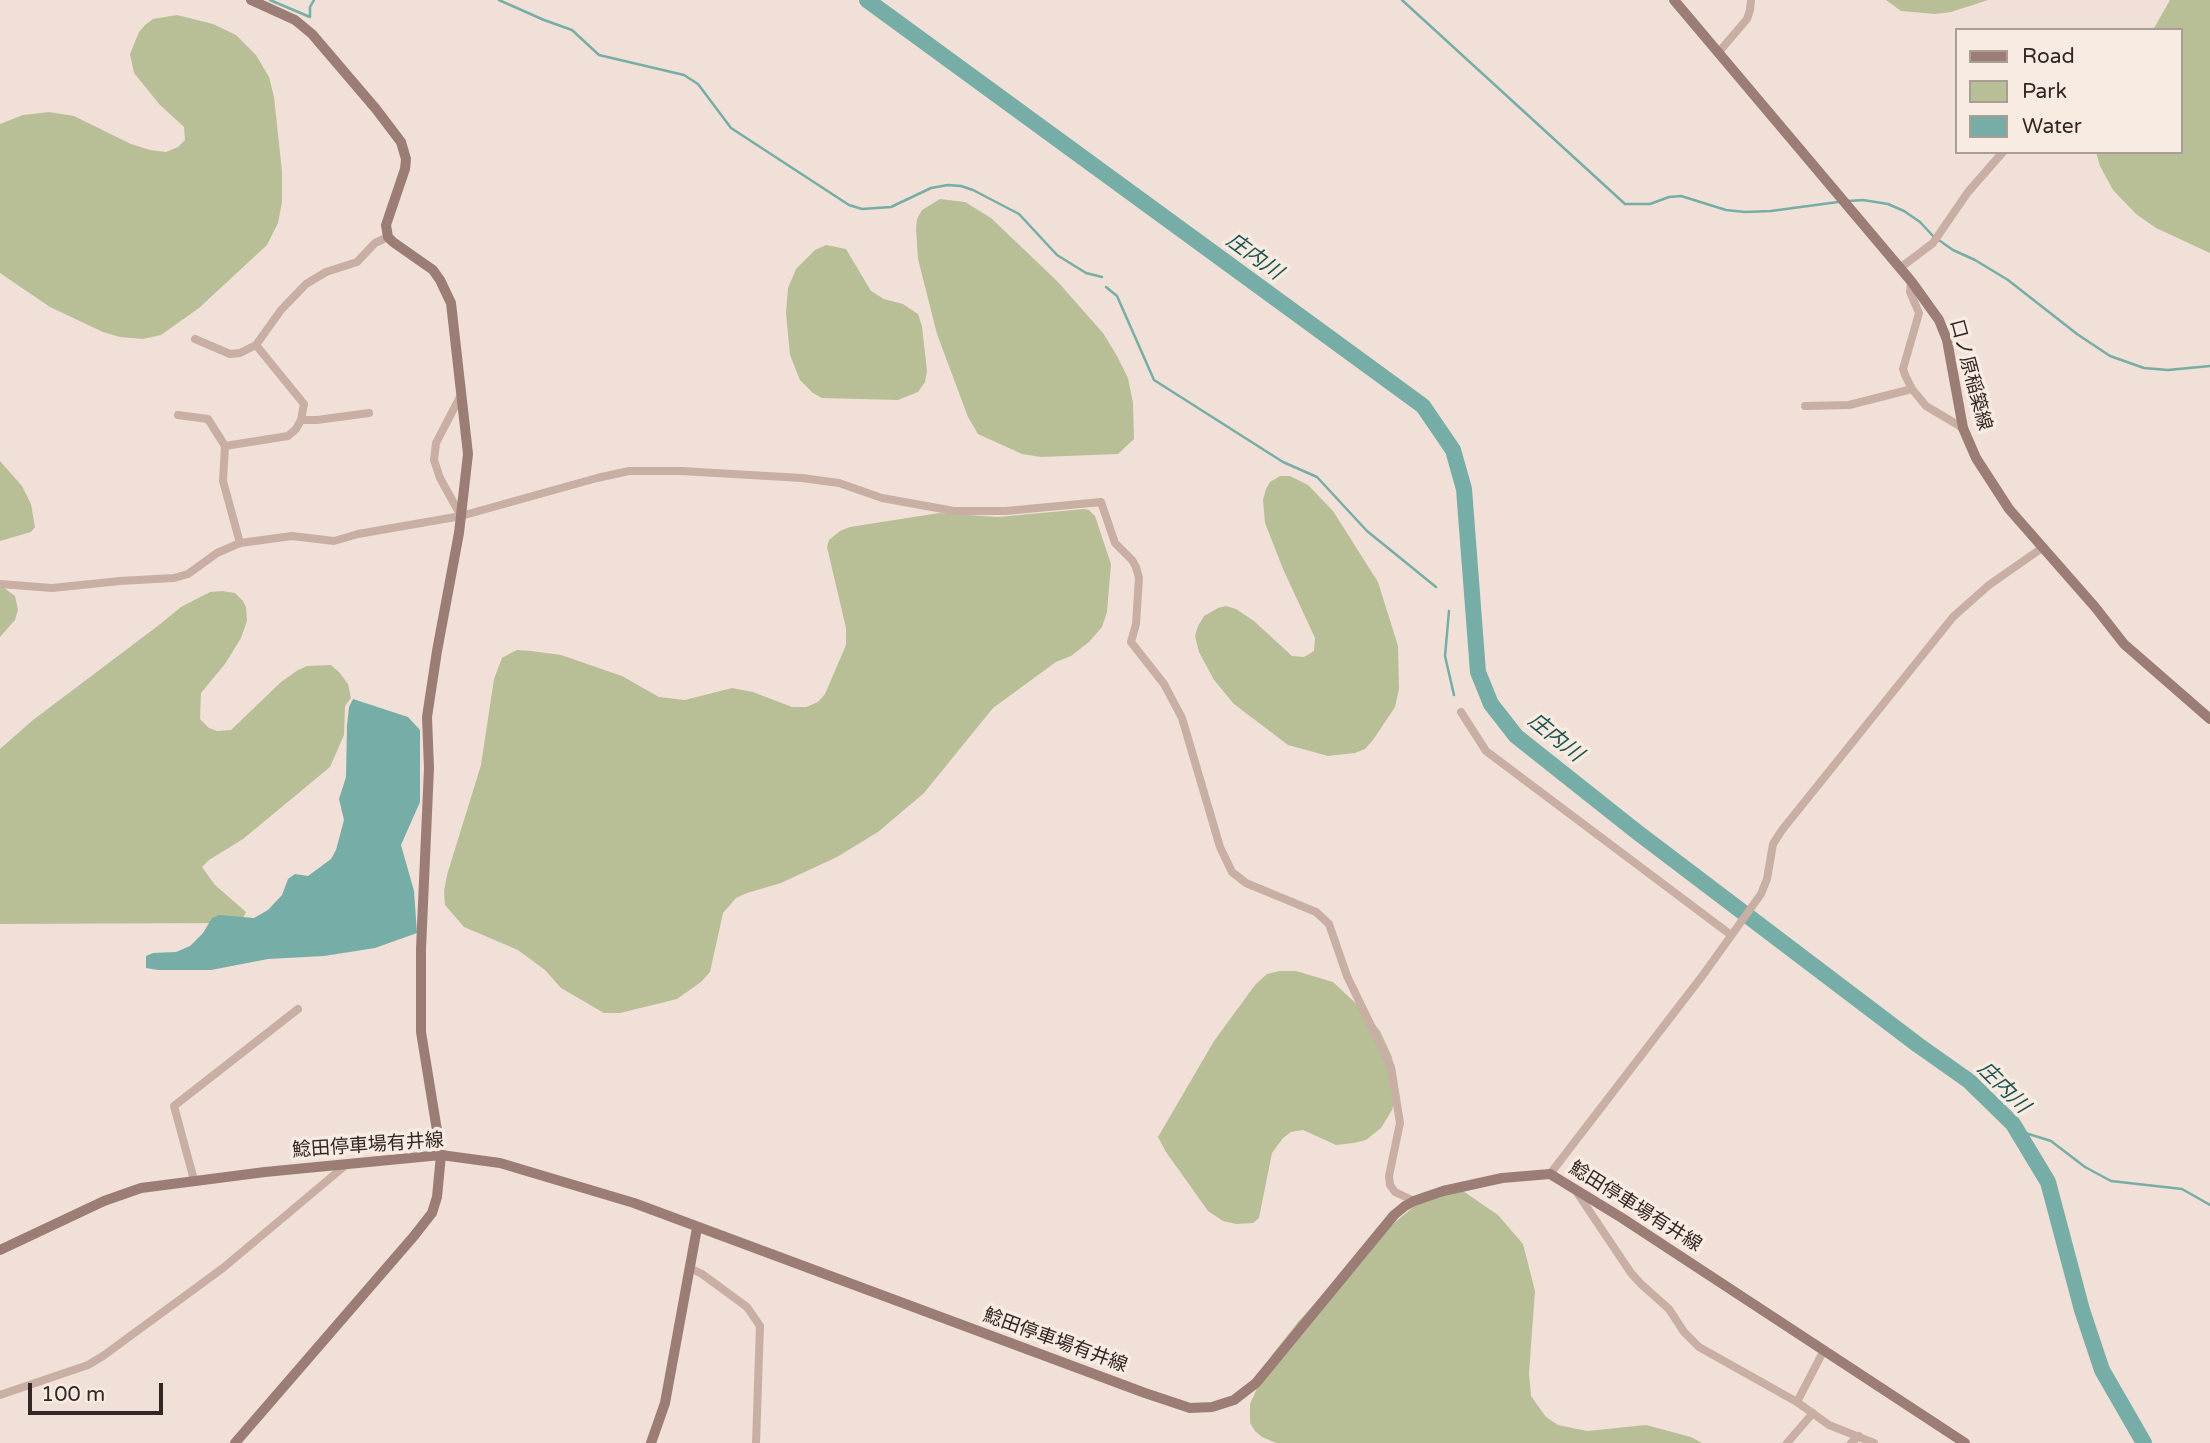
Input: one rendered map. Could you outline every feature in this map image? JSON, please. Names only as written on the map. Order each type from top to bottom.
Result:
[{"type":"main road","points":[[242,1441],[424,1225],[432,1213],[437,1197],[441,1155],[421,1032],[421,949],[429,768],[427,717],[461,516],[468,454],[452,303],[433,270],[388,237],[387,216],[405,169],[406,159],[401,142],[312,34],[295,20],[250,0]]},
{"type":"main road","name":"口ノ原稲築線","points":[[1675,0],[1911,281],[1939,320],[1944,330],[1963,428],[1990,482],[2009,509],[2124,644],[2210,719]]},
{"type":"main road","name":"鯰田停車場有井線","points":[[0,1250],[104,1201],[141,1188],[194,1180],[441,1155],[500,1163],[634,1203],[1145,1393],[1190,1408],[1212,1407],[1234,1400],[1256,1383],[1394,1215],[1414,1201],[1443,1191],[1502,1178],[1550,1174],[1965,1443]]},
{"type":"main road","points":[[651,1443],[666,1403],[697,1228]]},
{"type":"street","points":[[1718,53],[1747,19],[1751,0]]},
{"type":"street","points":[[1900,268],[1933,243],[1968,191],[2001,154]]},
{"type":"street","points":[[195,338],[230,354],[240,354],[256,345],[281,310],[306,284],[326,272],[357,262],[375,243],[388,237]]},
{"type":"street","points":[[1911,281],[1910,292],[1919,313],[1903,369],[1912,389],[1926,407],[1963,428]]},
{"type":"street","points":[[225,446],[288,436],[301,420],[304,404],[256,345]]},
{"type":"street","points":[[1805,406],[1849,405],[1912,389]]},
{"type":"street","points":[[461,516],[440,478],[434,460],[436,443],[462,395]]},
{"type":"street","points":[[301,420],[369,413]]},
{"type":"street","points":[[178,415],[208,419],[225,446],[223,481],[240,543]]},
{"type":"street","points":[[0,584],[52,588],[174,578],[188,574],[217,553],[240,543],[292,536],[334,541],[358,534],[461,516],[629,471],[681,471],[802,478],[839,484],[882,498],[954,511],[1006,511],[1101,502],[1115,543],[1132,561],[1139,578],[1136,624],[1131,642],[1164,684],[1182,718],[1220,846],[1232,872],[1246,883],[1316,912],[1329,924],[1347,976],[1391,1068],[1400,1123],[1389,1176],[1390,1185],[1395,1192],[1414,1201]]},
{"type":"street","points":[[1550,1174],[1761,894],[1777,837],[1866,723],[1954,617],[1989,585],[2042,548]]},
{"type":"street","points":[[1461,712],[1486,751],[1732,933]]},
{"type":"street","points":[[194,1180],[174,1106],[299,1009]]},
{"type":"street","points":[[0,1395],[88,1365],[103,1356],[223,1268],[347,1164]]},
{"type":"street","points":[[1572,1186],[1632,1273],[1669,1309],[1684,1332],[1699,1347],[1797,1402],[1829,1425],[1874,1443]]},
{"type":"street","points":[[690,1268],[747,1307],[760,1326],[756,1443]]},
{"type":"street","points":[[1797,1402],[1824,1350]]},
{"type":"street","points":[[1787,1443],[1813,1413]]},
{"type":"street","points":[[1851,1443],[1859,1436]]},
{"type":"green space","points":[[1886,0],[1988,0],[1951,12],[1935,14],[1901,11]]},
{"type":"green space","points":[[2170,0],[2210,0],[2210,253],[2156,228],[2136,214],[2113,190],[2097,154],[2182,154],[2182,28],[2154,28]]},
{"type":"green space","points":[[177,15],[213,24],[236,35],[256,55],[269,77],[274,97],[282,171],[282,202],[278,223],[267,245],[199,308],[161,335],[143,339],[120,337],[103,332],[50,307],[0,273],[0,124],[23,115],[49,112],[74,116],[131,144],[150,150],[166,152],[178,147],[185,140],[184,127],[160,105],[134,73],[130,54],[139,32],[145,25],[153,19]]},
{"type":"green space","points":[[940,199],[965,202],[991,218],[1057,281],[1103,333],[1128,378],[1133,403],[1134,439],[1118,454],[1041,457],[1022,454],[978,434],[968,417],[937,334],[918,259],[917,219],[922,210]]},
{"type":"green space","points":[[826,245],[846,249],[871,291],[884,299],[903,304],[918,314],[927,371],[925,382],[918,392],[898,400],[822,398],[800,380],[790,355],[786,313],[788,288],[796,269],[815,250]]},
{"type":"green space","points":[[0,461],[22,486],[31,504],[35,527],[31,532],[0,541]]},
{"type":"green space","points":[[1280,476],[1290,476],[1308,485],[1333,511],[1378,582],[1398,646],[1399,689],[1395,707],[1373,740],[1365,749],[1355,753],[1328,756],[1288,745],[1234,704],[1214,680],[1199,652],[1195,636],[1198,626],[1204,616],[1226,606],[1254,621],[1292,656],[1304,657],[1314,651],[1315,638],[1265,523],[1263,500],[1266,489],[1270,482]]},
{"type":"green space","points":[[1084,509],[1095,516],[1111,564],[1107,612],[1102,627],[1071,656],[1056,662],[993,708],[924,793],[878,832],[837,857],[781,883],[736,898],[723,913],[710,972],[677,999],[620,1013],[604,1013],[561,988],[545,970],[518,950],[464,927],[445,905],[447,875],[481,765],[494,679],[502,658],[517,650],[561,655],[622,676],[659,697],[685,700],[732,688],[753,692],[792,707],[806,707],[818,702],[825,694],[846,645],[846,628],[827,547],[829,540],[840,531],[850,527],[939,513],[998,517]]},
{"type":"green space","points":[[0,585],[15,596],[18,610],[15,620],[0,637]]},
{"type":"green space","points":[[210,592],[235,593],[243,601],[247,621],[241,638],[225,664],[201,693],[200,719],[209,728],[217,731],[231,730],[281,682],[307,666],[331,665],[348,684],[351,698],[345,706],[344,735],[330,767],[243,839],[202,867],[215,885],[246,912],[242,920],[235,923],[0,924],[0,749],[33,720],[181,607]]},
{"type":"green space","points":[[1296,971],[1333,982],[1364,1011],[1380,1031],[1392,1057],[1396,1095],[1392,1110],[1381,1128],[1366,1140],[1336,1145],[1303,1130],[1291,1132],[1283,1138],[1272,1153],[1259,1218],[1253,1223],[1236,1224],[1223,1221],[1208,1211],[1158,1137],[1214,1041],[1255,985],[1267,974]]},
{"type":"green space","points":[[1445,1185],[1463,1191],[1498,1215],[1523,1244],[1535,1291],[1529,1373],[1531,1396],[1546,1417],[1558,1425],[1587,1431],[1646,1425],[1691,1437],[1702,1443],[1276,1443],[1255,1431],[1250,1423],[1250,1404],[1272,1355],[1354,1260],[1428,1192]]},
{"type":"water","points":[[353,699],[408,717],[420,730],[420,802],[401,845],[414,891],[417,933],[375,948],[324,956],[268,959],[211,970],[146,968],[146,956],[176,952],[190,946],[203,933],[212,918],[219,915],[254,918],[268,910],[282,895],[288,879],[295,874],[308,876],[331,859],[344,820],[339,799],[346,777],[347,726],[349,707]]},
{"type":"waterway","points":[[270,0],[310,17],[310,7],[314,0]]},
{"type":"waterway","points":[[499,0],[572,30],[599,55],[684,75],[698,84],[731,128],[849,205],[862,209],[891,207],[931,188],[961,186],[1019,214],[1057,255],[1086,273],[1102,277]]},
{"type":"waterway","name":"庄内川","points":[[867,0],[1423,406],[1453,450],[1464,489],[1478,672],[1491,704],[1516,736],[1637,832],[1969,1081],[2013,1124],[2048,1182],[2082,1310],[2102,1370],[2144,1443]]},
{"type":"waterway","points":[[1402,0],[1625,204],[1650,204],[1681,196],[1726,210],[1745,212],[1838,202]]},
{"type":"waterway","points":[[1848,201],[1863,200],[1888,204],[1904,211],[1920,222],[1933,236],[2008,280],[2110,356],[2144,368],[2168,370],[2210,366]]},
{"type":"waterway","points":[[1106,287],[1117,296],[1154,380],[1283,462],[1317,477],[1367,531],[1436,587]]},
{"type":"waterway","points":[[1449,611],[1445,656],[1454,695]]},
{"type":"waterway","points":[[2019,1131],[2051,1141],[2085,1167],[2111,1181],[2182,1189],[2210,1205]]}]
